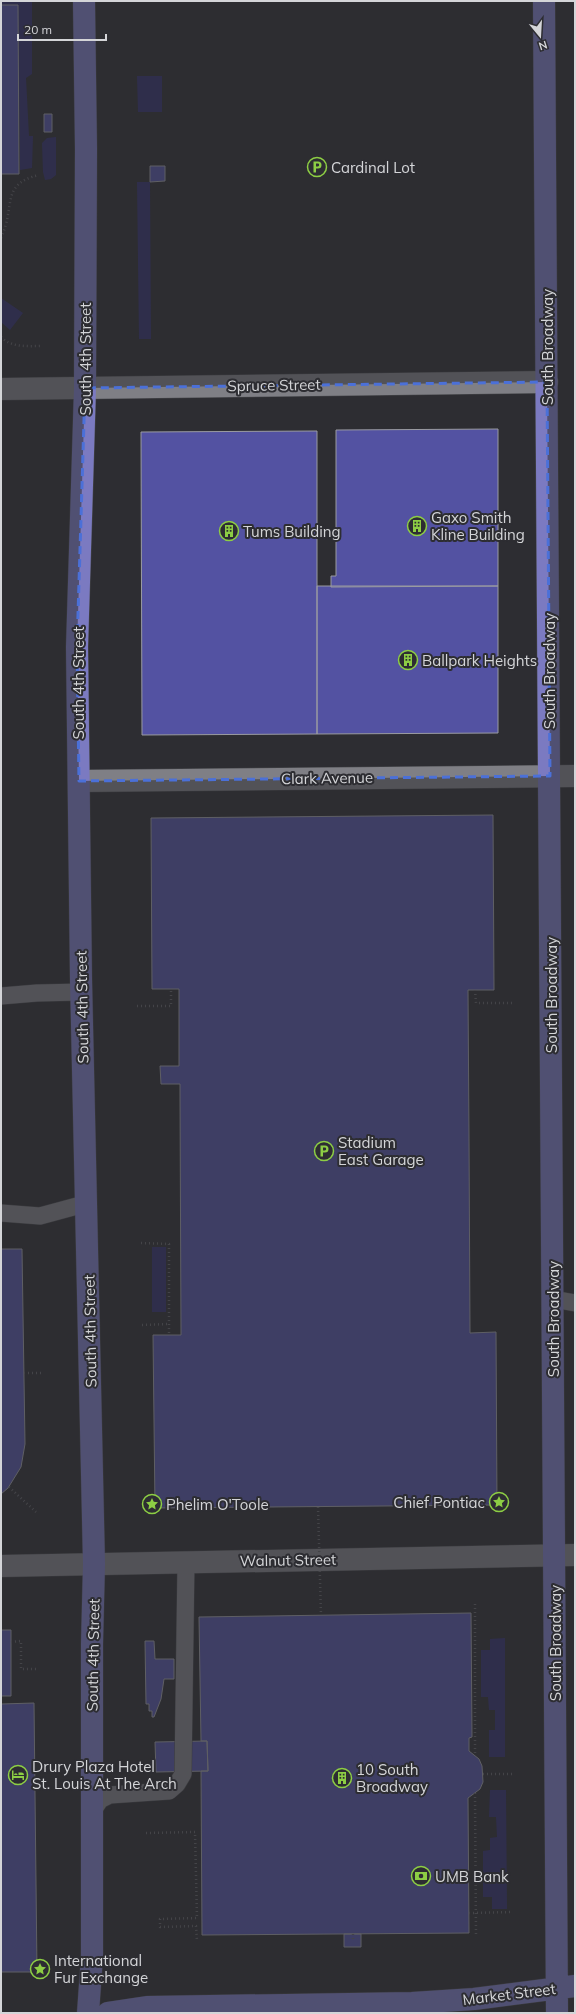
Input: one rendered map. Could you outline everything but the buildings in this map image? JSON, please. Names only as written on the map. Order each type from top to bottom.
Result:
[{"type":"main road","name":"South 4th Street","points":[[84,1],[86,149],[85,388],[77,647],[78,781],[88,1203],[94,1564],[92,1644],[92,1956],[88,2013]]},
{"type":"main road","name":"South Broadway","points":[[544,1],[553,1299],[565,1555],[566,1987],[557,2013]]},
{"type":"main road","name":"Market Street","points":[[108,2013],[148,2007],[412,2003],[474,1999],[566,1987]]},
{"type":"street","name":"Spruce Street","points":[[1,389],[547,382]]},
{"type":"street","name":"Clark Avenue","points":[[78,781],[575,776]]},
{"type":"street","name":"Walnut Street","points":[[1,1566],[565,1555]]},
{"type":"lane","points":[[1,996],[37,993],[82,992]]},
{"type":"lane","points":[[1,1213],[40,1216],[88,1203]]},
{"type":"lane","points":[[553,1299],[575,1296]]},
{"type":"lane","points":[[553,1299],[575,1303]]},
{"type":"lane","points":[[92,1812],[100,1800],[110,1795],[169,1791],[177,1784],[183,1774],[186,1562]]},
{"type":"path","points":[[1,238],[5,227],[9,191],[14,183],[23,178],[39,175]]},
{"type":"path","points":[[1,337],[15,345],[42,346]]},
{"type":"path","points":[[137,1006],[171,1006],[171,989]]},
{"type":"path","points":[[475,990],[476,1003],[512,1003]]},
{"type":"path","points":[[141,1243],[169,1244],[169,1335]]},
{"type":"path","points":[[142,1325],[170,1324]]},
{"type":"path","points":[[24,1373],[42,1373]]},
{"type":"path","points":[[9,1486],[36,1512]]},
{"type":"path","points":[[318,1507],[321,1615]]},
{"type":"path","points":[[474,1604],[475,1754]]},
{"type":"path","points":[[11,1642],[21,1641],[21,1669],[38,1669]]},
{"type":"path","points":[[483,1774],[513,1774]]},
{"type":"path","points":[[475,1793],[476,1937]]},
{"type":"path","points":[[146,1833],[195,1832],[197,1918],[160,1919],[160,1928],[196,1926],[197,1941]]},
{"type":"path","points":[[469,1913],[513,1912]]},
{"type":"path","points":[[353,1934],[353,1939]]},
{"type":"highlighted area","points":[[547,382],[550,776],[79,781],[77,647],[85,388]]},
{"type":"shaded area","points":[[1,1],[32,1],[32,74],[26,78],[29,136],[33,136],[32,168],[20,170],[18,5],[1,5]]},
{"type":"shaded area","points":[[137,76],[162,76],[162,112],[138,112]]},
{"type":"shaded area","points":[[56,137],[56,175],[51,179],[45,180],[43,172],[42,143],[47,138]]},
{"type":"shaded area","points":[[137,182],[150,182],[151,339],[139,339]]},
{"type":"shaded area","points":[[1,298],[23,313],[10,330],[1,322]]},
{"type":"shaded area","points":[[152,1247],[166,1247],[166,1312],[152,1312]]},
{"type":"shaded area","points":[[505,1638],[505,1757],[489,1757],[489,1730],[495,1730],[495,1710],[489,1710],[488,1697],[481,1697],[481,1650],[490,1650],[490,1639]]},
{"type":"shaded area","points":[[490,1790],[506,1790],[507,1909],[492,1909],[492,1897],[483,1897],[483,1851],[490,1850],[490,1838],[497,1837],[496,1817],[489,1817]]},
{"type":"place","name":"Cardinal Lot","points":[[317,167]]},
{"type":"place","name":"Gaxo Smith Kline Building","points":[[417,526]]},
{"type":"place","name":"Tums Building","points":[[229,531]]},
{"type":"place","name":"Ballpark Heights","points":[[408,660]]},
{"type":"place","name":"Stadium East Garage","points":[[324,1151]]},
{"type":"place","name":"Chief Pontiac","points":[[499,1502]]},
{"type":"place","name":"Phelim O'Toole","points":[[152,1504]]},
{"type":"place","name":"Drury Plaza Hotel St. Louis At The Arch","points":[[18,1775]]},
{"type":"place","name":"10 South Broadway","points":[[342,1778]]},
{"type":"place","name":"UMB Bank","points":[[421,1876]]},
{"type":"place","name":"International Fur Exchange","points":[[40,1969]]}]
